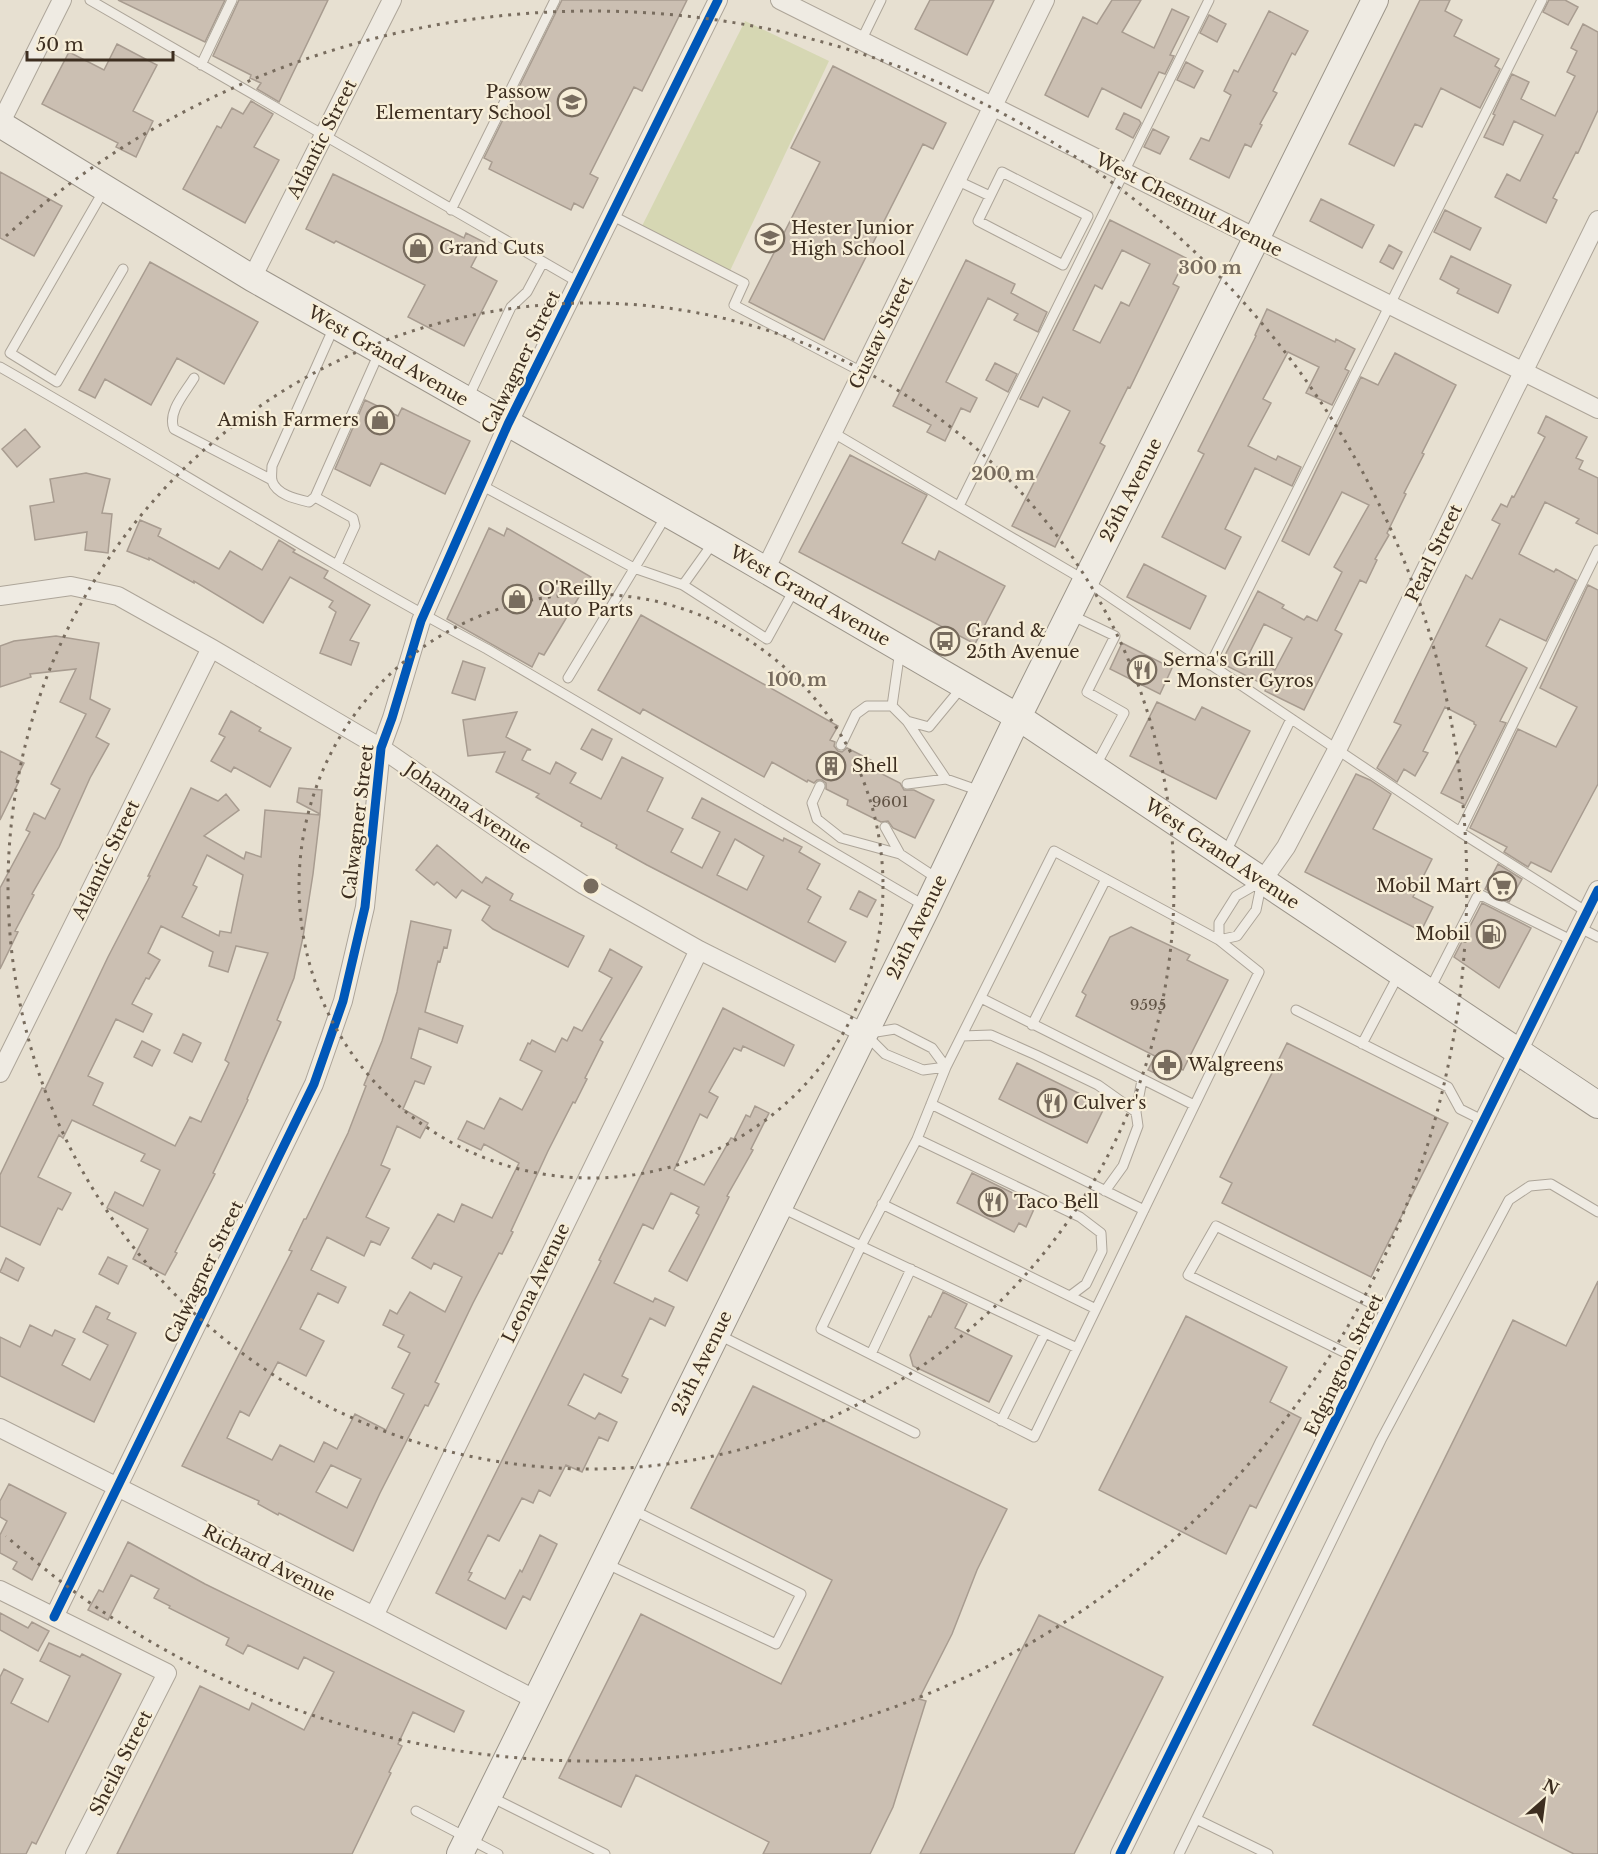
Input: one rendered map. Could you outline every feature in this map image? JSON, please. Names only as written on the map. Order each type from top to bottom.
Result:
[{"type":"main road","name":"25th Avenue","points":[[464,1846],[927,907],[1018,717],[1375,0]]},
{"type":"main road","name":"West Grand Avenue","points":[[0,124],[252,278],[714,540],[1018,717],[1598,1105]]},
{"type":"street","points":[[0,124],[62,0]]},
{"type":"street","name":"Atlantic Street","points":[[252,278],[392,0]]},
{"type":"street","name":"Calwagner Street","points":[[54,1617],[314,1084],[343,1001],[365,907],[381,748],[424,616],[508,424],[718,0]]},
{"type":"street","name":"West Chestnut Avenue","points":[[780,0],[1598,409]]},
{"type":"street","name":"Gustav Street","points":[[765,570],[1045,0]]},
{"type":"street","name":"Pearl Street","points":[[1262,881],[1286,847],[1337,750],[1598,220]]},
{"type":"street","name":"Johanna Avenue","points":[[0,596],[71,586],[118,596],[381,748],[574,879],[699,950],[864,1033]]},
{"type":"street","name":"Atlantic Street","points":[[0,1072],[211,648]]},
{"type":"street","name":"Edgington Street","points":[[1120,1854],[1598,890]]},
{"type":"street","name":"Leona Avenue","points":[[374,1616],[699,950]]},
{"type":"street","name":"Richard Avenue","points":[[0,1428],[536,1700]]},
{"type":"street","points":[[0,1590],[54,1617]]},
{"type":"street","name":"Sheila Street","points":[[54,1617],[167,1672],[75,1854]]},
{"type":"lane","points":[[90,0],[578,282]]},
{"type":"lane","points":[[201,65],[232,0]]},
{"type":"lane","points":[[452,210],[555,0]]},
{"type":"lane","points":[[861,41],[881,0]]},
{"type":"lane","points":[[959,506],[1209,0]]},
{"type":"lane","points":[[1210,665],[1542,0]]},
{"type":"lane","points":[[1088,216],[1063,265],[978,221],[1002,172],[1088,216],[1103,216]]},
{"type":"lane","points":[[956,180],[990,196]]},
{"type":"lane","points":[[105,188],[10,353],[57,382],[123,269]]},
{"type":"lane","points":[[611,215],[744,283],[734,305],[862,372]]},
{"type":"lane","points":[[466,400],[511,307],[527,292],[543,262]]},
{"type":"lane","points":[[335,325],[272,466],[272,480],[278,490],[309,502],[315,497],[380,351]]},
{"type":"lane","points":[[0,367],[927,907]]},
{"type":"lane","points":[[194,378],[172,414],[171,421],[174,429],[272,480]]},
{"type":"lane","points":[[832,432],[1086,581],[1460,832],[1580,927],[1598,937]]},
{"type":"lane","points":[[481,485],[634,568],[683,585],[767,639],[796,587]]},
{"type":"lane","points":[[315,497],[353,518],[355,522],[337,565]]},
{"type":"lane","points":[[568,678],[667,514]]},
{"type":"lane","points":[[683,585],[714,540]]},
{"type":"lane","points":[[1460,832],[1598,550]]},
{"type":"lane","points":[[1069,614],[1115,636],[1087,692],[1124,713],[1094,769]]},
{"type":"lane","points":[[892,706],[900,649]]},
{"type":"lane","points":[[907,721],[929,728],[963,686]]},
{"type":"lane","points":[[841,746],[856,714],[867,706],[892,706],[907,721],[946,779]]},
{"type":"lane","points":[[1224,856],[1291,720]]},
{"type":"lane","points":[[907,784],[946,779],[982,792]]},
{"type":"lane","points":[[820,786],[812,803],[817,819],[841,838],[900,854],[940,880]]},
{"type":"lane","points":[[885,827],[900,854]]},
{"type":"lane","points":[[1054,851],[1106,879],[1220,940],[1258,972],[1034,1437],[821,1329],[882,1204],[917,1139],[946,1067],[1054,851]]},
{"type":"lane","points":[[1032,1025],[1106,879]]},
{"type":"lane","points":[[1220,940],[1219,923],[1236,896],[1262,881]]},
{"type":"lane","points":[[1220,940],[1237,936],[1256,910],[1262,881]]},
{"type":"lane","points":[[1429,992],[1477,897],[1481,895],[1580,927]]},
{"type":"lane","points":[[1362,1044],[1400,973]]},
{"type":"lane","points":[[981,998],[1194,1105]]},
{"type":"lane","points":[[1296,1010],[1448,1087],[1460,1109],[1484,1121]]},
{"type":"lane","points":[[864,1033],[896,1029],[932,1048],[946,1067]]},
{"type":"lane","points":[[864,1033],[885,1054],[923,1070],[946,1067]]},
{"type":"lane","points":[[962,1036],[991,1035],[1098,1085],[1136,1112]]},
{"type":"lane","points":[[1106,1191],[1123,1166],[1138,1125],[1136,1112],[1142,1080]]},
{"type":"lane","points":[[931,1104],[1144,1210]]},
{"type":"lane","points":[[917,1139],[1080,1217],[1101,1233],[1102,1251],[1086,1284],[1070,1296]]},
{"type":"lane","points":[[1179,1854],[1381,1440],[1509,1200],[1530,1186],[1551,1184],[1598,1212]]},
{"type":"lane","points":[[882,1204],[1096,1309]]},
{"type":"lane","points":[[779,1207],[1077,1348]]},
{"type":"lane","points":[[1364,1362],[1188,1275],[1216,1226],[1389,1312]]},
{"type":"lane","points":[[872,1354],[911,1269]]},
{"type":"lane","points":[[1001,1421],[1045,1333]]},
{"type":"lane","points":[[716,1334],[915,1433]]},
{"type":"lane","points":[[604,1563],[776,1644],[801,1594],[630,1509]]},
{"type":"lane","points":[[489,1796],[605,1854]]},
{"type":"lane","points":[[416,1811],[464,1846],[498,1854]]},
{"type":"lane","points":[[1196,1819],[1268,1854]]},
{"type":"green space","points":[[745,21],[829,61],[728,275],[640,230]]},
{"type":"building","points":[[118,0],[225,0],[205,42]]},
{"type":"building","points":[[239,0],[328,0],[279,102],[257,89],[261,83],[250,78],[251,75],[213,56]]},
{"type":"building","name":"Passow Elementary School","points":[[562,0],[687,0],[642,91],[634,87],[590,174],[598,178],[583,208],[574,203],[571,210],[489,169],[492,162],[484,158]]},
{"type":"building","points":[[930,0],[994,0],[967,55],[915,29]]},
{"type":"building","points":[[1112,0],[1141,0],[1122,32],[1154,48],[1172,9],[1189,17],[1170,55],[1174,56],[1165,74],[1159,72],[1141,108],[1102,88],[1088,117],[1045,95],[1083,17],[1097,24]]},
{"type":"building","points":[[1420,0],[1450,0],[1445,11],[1462,20],[1454,36],[1499,59],[1495,66],[1500,69],[1480,108],[1441,88],[1422,127],[1415,124],[1394,166],[1349,144]]},
{"type":"building","points":[[1549,0],[1565,0],[1578,7],[1568,25],[1543,12]]},
{"type":"building","points":[[1269,11],[1308,31],[1295,55],[1292,53],[1273,91],[1277,93],[1260,124],[1262,125],[1251,147],[1245,144],[1229,178],[1190,159],[1201,138],[1209,141],[1231,95],[1224,91],[1234,70],[1238,72]]},
{"type":"building","points":[[1209,15],[1226,24],[1217,42],[1200,33]]},
{"type":"building","points":[[1583,24],[1598,32],[1598,110],[1553,198],[1557,200],[1546,223],[1495,197],[1507,174],[1520,181],[1543,135],[1514,121],[1503,145],[1484,137],[1512,74],[1529,82],[1521,99],[1555,116],[1575,76],[1567,72],[1577,51],[1571,48]]},
{"type":"building","points":[[117,44],[157,65],[133,111],[153,121],[136,157],[116,147],[118,143],[42,104],[69,52],[104,70]]},
{"type":"building","points":[[1186,62],[1203,71],[1194,88],[1177,80]]},
{"type":"building","points":[[833,66],[946,123],[933,149],[923,144],[824,340],[749,302],[820,162],[791,148]]},
{"type":"building","points":[[251,101],[273,114],[254,147],[279,160],[245,223],[183,189],[217,126],[221,128],[232,108],[243,114]]},
{"type":"building","points":[[1124,113],[1141,123],[1133,138],[1116,129]]},
{"type":"building","points":[[1153,129],[1169,137],[1160,154],[1144,147]]},
{"type":"building","points":[[0,172],[62,206],[34,256],[0,238]]},
{"type":"building","points":[[333,174],[464,238],[466,233],[484,242],[471,267],[497,281],[464,346],[408,317],[425,285],[336,241],[334,243],[306,229]]},
{"type":"building","points":[[1321,199],[1374,225],[1362,248],[1310,221]]},
{"type":"building","points":[[1445,210],[1481,228],[1470,250],[1434,232]]},
{"type":"building","points":[[1110,220],[1186,258],[1173,284],[1179,287],[1130,388],[1128,387],[1100,443],[1105,446],[1055,547],[1012,526],[1070,411],[1043,397],[1038,407],[1020,399]],"holes":[[[1122,250],[1150,264],[1129,306],[1121,302],[1100,343],[1073,330],[1095,285],[1102,289]]]},
{"type":"building","points":[[1389,245],[1402,252],[1393,269],[1380,262]]},
{"type":"building","points":[[1451,256],[1511,285],[1498,313],[1457,293],[1459,289],[1440,279]]},
{"type":"building","points":[[966,260],[1015,284],[1011,293],[1047,312],[1038,332],[1014,320],[1018,314],[988,298],[946,382],[977,398],[970,412],[961,408],[945,441],[927,432],[931,425],[893,406]]},
{"type":"building","points":[[150,262],[258,322],[224,384],[177,358],[151,405],[105,379],[95,398],[79,390]]},
{"type":"building","points":[[1267,309],[1335,342],[1336,339],[1355,349],[1345,369],[1349,371],[1332,405],[1306,393],[1319,367],[1288,352],[1263,399],[1271,403],[1248,446],[1276,460],[1278,456],[1301,467],[1292,486],[1255,468],[1225,529],[1241,537],[1225,569],[1162,537],[1204,454],[1198,451],[1256,336]]},
{"type":"building","points":[[1395,353],[1456,385],[1422,453],[1424,454],[1404,493],[1406,494],[1387,533],[1389,535],[1375,559],[1377,560],[1366,583],[1360,580],[1335,630],[1342,634],[1304,710],[1265,691],[1267,686],[1221,663],[1258,591],[1284,605],[1282,608],[1304,620],[1307,616],[1317,621],[1342,572],[1334,567],[1369,505],[1342,492],[1309,555],[1282,541],[1361,377],[1378,385]],"holes":[[[1264,624],[1292,638],[1275,670],[1248,656]]]},
{"type":"building","points":[[995,363],[1017,374],[1008,392],[986,380]]},
{"type":"building","points":[[365,400],[398,416],[402,408],[470,441],[445,494],[381,463],[370,486],[335,469]]},
{"type":"building","points":[[1546,416],[1587,437],[1576,458],[1583,461],[1579,469],[1598,478],[1598,534],[1576,523],[1579,519],[1545,502],[1519,554],[1554,572],[1556,569],[1576,580],[1546,641],[1500,619],[1486,646],[1527,668],[1500,721],[1506,723],[1465,805],[1441,793],[1476,725],[1445,707],[1423,751],[1428,753],[1415,776],[1404,769],[1397,782],[1377,768],[1401,725],[1394,722],[1466,575],[1472,579],[1500,524],[1492,520],[1501,504],[1507,507],[1512,496],[1514,497],[1545,437],[1538,433]]},
{"type":"building","points":[[25,429],[40,447],[17,467],[2,449]]},
{"type":"building","points":[[850,455],[927,495],[902,543],[935,560],[939,551],[1005,586],[975,644],[799,552]]},
{"type":"building","points":[[86,473],[110,479],[102,513],[112,514],[108,553],[85,550],[87,532],[35,540],[30,506],[54,502],[50,479]]},
{"type":"building","points":[[140,520],[161,529],[158,536],[219,569],[230,551],[262,570],[279,540],[295,550],[293,552],[328,571],[324,578],[370,605],[350,640],[359,643],[351,665],[320,653],[336,612],[329,607],[333,601],[290,577],[263,623],[194,581],[194,583],[149,558],[149,560],[127,551]]},
{"type":"building","name":"O'Reilly Auto Parts","points":[[489,528],[504,536],[507,528],[591,577],[544,655],[539,653],[532,667],[447,619]]},
{"type":"building","points":[[1144,564],[1206,596],[1190,629],[1127,597]]},
{"type":"building","points":[[1588,585],[1598,590],[1598,784],[1551,872],[1531,862],[1528,867],[1504,852],[1507,847],[1470,828],[1518,729],[1556,747],[1577,707],[1540,688]]},
{"type":"building","points":[[641,615],[838,726],[830,740],[835,742],[834,746],[838,751],[842,752],[847,748],[871,760],[868,767],[900,783],[904,790],[914,790],[934,800],[915,838],[893,828],[888,821],[881,822],[847,805],[848,800],[826,789],[826,783],[822,780],[814,783],[808,780],[807,782],[772,762],[764,777],[643,709],[640,714],[598,690]]},
{"type":"building","points":[[56,636],[99,643],[90,699],[110,709],[96,737],[109,744],[90,778],[59,847],[32,894],[34,895],[15,931],[18,932],[0,969],[0,888],[30,832],[26,830],[34,813],[45,819],[60,789],[51,784],[86,714],[60,702],[76,669],[30,674],[31,677],[0,687],[0,646],[14,641]]},
{"type":"building","name":"Serna's Grill - Monster Gyros","points":[[1122,643],[1172,668],[1160,694],[1110,669]]},
{"type":"building","points":[[463,661],[485,668],[475,700],[452,693]]},
{"type":"building","points":[[1157,702],[1195,720],[1202,707],[1250,731],[1216,799],[1130,756]]},
{"type":"building","points":[[231,711],[261,728],[259,731],[291,748],[270,787],[234,767],[231,772],[211,761],[225,737],[219,734]]},
{"type":"building","points":[[517,712],[506,737],[531,750],[527,750],[522,760],[550,774],[556,762],[576,773],[570,783],[601,799],[622,757],[663,778],[647,811],[683,829],[671,852],[702,868],[720,832],[692,818],[702,798],[783,841],[784,838],[802,847],[799,852],[820,864],[807,889],[821,897],[808,922],[846,942],[835,962],[616,848],[617,845],[581,826],[582,823],[536,797],[539,794],[496,772],[505,752],[468,756],[463,720]],"holes":[[[735,839],[764,856],[747,890],[717,875]]]},
{"type":"building","points":[[592,729],[612,739],[602,760],[581,749]]},
{"type":"building","points":[[0,751],[24,763],[16,779],[19,781],[0,820]]},
{"type":"building","points":[[1356,774],[1391,794],[1373,829],[1432,859],[1413,897],[1433,907],[1421,931],[1305,872]]},
{"type":"building","points":[[191,788],[218,801],[226,794],[239,810],[204,836],[244,859],[246,852],[261,857],[265,810],[320,815],[303,937],[294,978],[277,1020],[281,1022],[248,1100],[213,1173],[215,1174],[165,1275],[133,1259],[148,1229],[107,1208],[115,1192],[143,1206],[160,1170],[141,1161],[145,1154],[72,1120],[63,1138],[59,1135],[38,1177],[71,1193],[62,1210],[58,1208],[40,1245],[0,1226],[0,1175],[42,1088],[45,1089],[108,957],[150,876],[148,876]],"holes":[[[207,855],[243,875],[231,933],[220,931],[219,936],[182,917],[197,887],[193,885]],[[161,926],[213,952],[209,966],[228,972],[236,946],[268,953],[225,1060],[229,1063],[201,1122],[190,1117],[175,1146],[93,1105],[103,1083],[88,1076],[116,1019],[143,1032],[152,1014],[132,1004],[146,978],[149,979],[160,960],[148,953]]]},
{"type":"building","points":[[299,788],[322,790],[320,814],[297,802]]},
{"type":"building","points":[[437,845],[482,883],[486,877],[513,894],[510,900],[584,936],[568,967],[493,929],[482,920],[490,906],[462,890],[456,898],[437,882],[434,885],[416,870]]},
{"type":"building","name":"Mobil Mart","points":[[1498,864],[1522,879],[1509,902],[1485,889]]},
{"type":"building","points":[[859,891],[876,900],[867,917],[850,909]]},
{"type":"building","name":"Mobil","points":[[1482,903],[1531,928],[1499,988],[1454,957]]},
{"type":"building","points":[[411,921],[451,930],[447,948],[444,947],[440,962],[438,961],[425,1012],[463,1026],[457,1043],[419,1028],[411,1058],[431,1067],[424,1084],[415,1081],[403,1109],[428,1123],[420,1138],[397,1126],[381,1165],[390,1169],[366,1217],[389,1228],[380,1245],[371,1241],[364,1256],[327,1237],[311,1270],[346,1287],[338,1303],[318,1293],[300,1329],[324,1341],[306,1376],[278,1362],[249,1416],[240,1411],[227,1438],[272,1460],[280,1445],[314,1462],[324,1442],[337,1449],[355,1414],[386,1430],[404,1394],[392,1388],[410,1353],[398,1347],[404,1335],[383,1325],[390,1310],[397,1314],[410,1292],[445,1312],[462,1277],[434,1263],[431,1269],[412,1258],[438,1214],[454,1222],[462,1204],[492,1218],[519,1163],[484,1144],[481,1150],[458,1139],[467,1121],[484,1129],[500,1098],[522,1110],[542,1071],[520,1060],[528,1043],[530,1044],[532,1040],[555,1052],[562,1038],[567,1041],[574,1027],[582,1031],[612,978],[599,971],[610,949],[642,967],[600,1040],[603,1042],[585,1078],[587,1079],[548,1151],[511,1231],[513,1232],[502,1254],[499,1253],[473,1303],[435,1382],[439,1384],[428,1406],[425,1405],[353,1551],[279,1513],[278,1515],[258,1504],[259,1501],[182,1466],[292,1251],[289,1250],[348,1133],[382,1041],[397,992]],"holes":[[[331,1465],[361,1479],[347,1508],[316,1492]]]},
{"type":"building","name":"Walgreens","points":[[1131,927],[1190,955],[1187,960],[1228,980],[1183,1070],[1177,1067],[1170,1080],[1148,1070],[1155,1056],[1076,1016],[1086,995],[1082,992],[1110,937]]},
{"type":"building","points":[[723,1008],[794,1045],[784,1066],[743,1046],[741,1051],[734,1048],[709,1092],[718,1097],[707,1118],[700,1114],[674,1170],[704,1185],[731,1138],[734,1139],[746,1115],[750,1117],[755,1106],[769,1113],[751,1149],[753,1150],[727,1196],[729,1197],[687,1281],[669,1271],[699,1215],[696,1213],[699,1207],[671,1193],[653,1229],[643,1224],[614,1283],[653,1302],[655,1298],[674,1307],[665,1326],[650,1318],[622,1376],[628,1379],[621,1393],[584,1374],[568,1405],[595,1419],[599,1413],[617,1422],[608,1441],[599,1437],[582,1472],[566,1465],[550,1496],[539,1490],[533,1503],[522,1498],[499,1541],[488,1535],[469,1572],[472,1573],[468,1580],[505,1599],[520,1570],[522,1572],[540,1535],[557,1544],[530,1600],[523,1596],[506,1629],[436,1593],[601,1261],[599,1260]]},
{"type":"building","points":[[183,1034],[201,1043],[192,1062],[174,1053]]},
{"type":"building","points":[[142,1041],[160,1050],[152,1066],[134,1057]]},
{"type":"building","points":[[1287,1043],[1448,1123],[1371,1277],[1222,1203],[1232,1183],[1220,1177]]},
{"type":"building","name":"Culver's","points":[[1017,1063],[1105,1106],[1087,1143],[999,1099]]},
{"type":"building","name":"Taco Bell","points":[[972,1173],[1029,1201],[1027,1205],[1034,1209],[1026,1227],[1019,1223],[1014,1232],[957,1203]]},
{"type":"building","points":[[108,1257],[127,1266],[118,1284],[99,1274]]},
{"type":"building","points":[[6,1258],[24,1268],[18,1281],[0,1272]]},
{"type":"building","points":[[1598,1281],[1598,1854],[1574,1854],[1313,1725],[1513,1320],[1566,1346]]},
{"type":"building","points":[[943,1292],[967,1304],[955,1328],[1012,1356],[989,1402],[913,1366],[910,1355]]},
{"type":"building","points":[[96,1306],[110,1313],[107,1319],[136,1333],[94,1422],[0,1376],[0,1337],[20,1347],[30,1325],[52,1336],[55,1330],[75,1339],[62,1365],[90,1380],[108,1345],[83,1332]]},
{"type":"building","points":[[1186,1316],[1287,1367],[1270,1402],[1301,1418],[1256,1508],[1250,1505],[1226,1554],[1099,1490]]},
{"type":"building","points":[[753,1386],[1007,1509],[977,1570],[952,1634],[919,1699],[926,1701],[893,1807],[870,1854],[763,1854],[769,1842],[636,1775],[621,1807],[559,1778],[641,1614],[781,1684],[832,1580],[691,1508]]},
{"type":"building","points":[[9,1484],[66,1513],[32,1580],[13,1569],[17,1562],[0,1553],[0,1535],[7,1521],[0,1517],[0,1501]]},
{"type":"building","points":[[128,1542],[205,1584],[464,1711],[454,1732],[413,1712],[398,1744],[402,1746],[389,1772],[391,1773],[352,1854],[117,1854],[200,1686],[249,1710],[252,1703],[304,1730],[334,1672],[304,1657],[298,1669],[248,1645],[243,1654],[226,1645],[229,1638],[154,1598],[159,1589],[131,1575],[108,1620],[88,1610],[99,1590],[103,1592]]},
{"type":"building","points":[[0,1613],[28,1628],[32,1622],[49,1631],[38,1651],[0,1630]]},
{"type":"building","points":[[1039,1615],[1163,1677],[1074,1854],[920,1854]]},
{"type":"building","points":[[49,1643],[80,1657],[82,1654],[121,1674],[36,1844],[32,1842],[26,1854],[0,1854],[0,1677],[4,1669],[23,1679],[11,1703],[48,1722],[70,1676],[40,1661]]},
{"type":"cycle path","points":[[54,1617],[314,1084],[343,1001],[365,907],[381,748],[421,621],[508,424],[718,0]]},
{"type":"cycle path","points":[[1120,1854],[1598,890]]},
{"type":"place","name":"Passow Elementary School","points":[[572,102]]},
{"type":"place","name":"Hester Junior High School","points":[[770,238]]},
{"type":"place","name":"Grand Cuts","points":[[418,248]]},
{"type":"place","name":"Amish Farmers","points":[[380,420]]},
{"type":"place","name":"O'Reilly Auto Parts","points":[[517,599]]},
{"type":"place","name":"Grand & 25th Avenue","points":[[945,641]]},
{"type":"place","name":"Serna's Grill - Monster Gyros","points":[[1142,670]]},
{"type":"place","name":"Shell","points":[[831,766]]},
{"type":"place","name":"Mobil Mart","points":[[1502,886]]},
{"type":"place","name":"Mobil","points":[[1491,934]]},
{"type":"place","name":"Walgreens","points":[[1167,1065]]},
{"type":"place","name":"Culver's","points":[[1052,1103]]},
{"type":"place","name":"Taco Bell","points":[[993,1202]]}]
